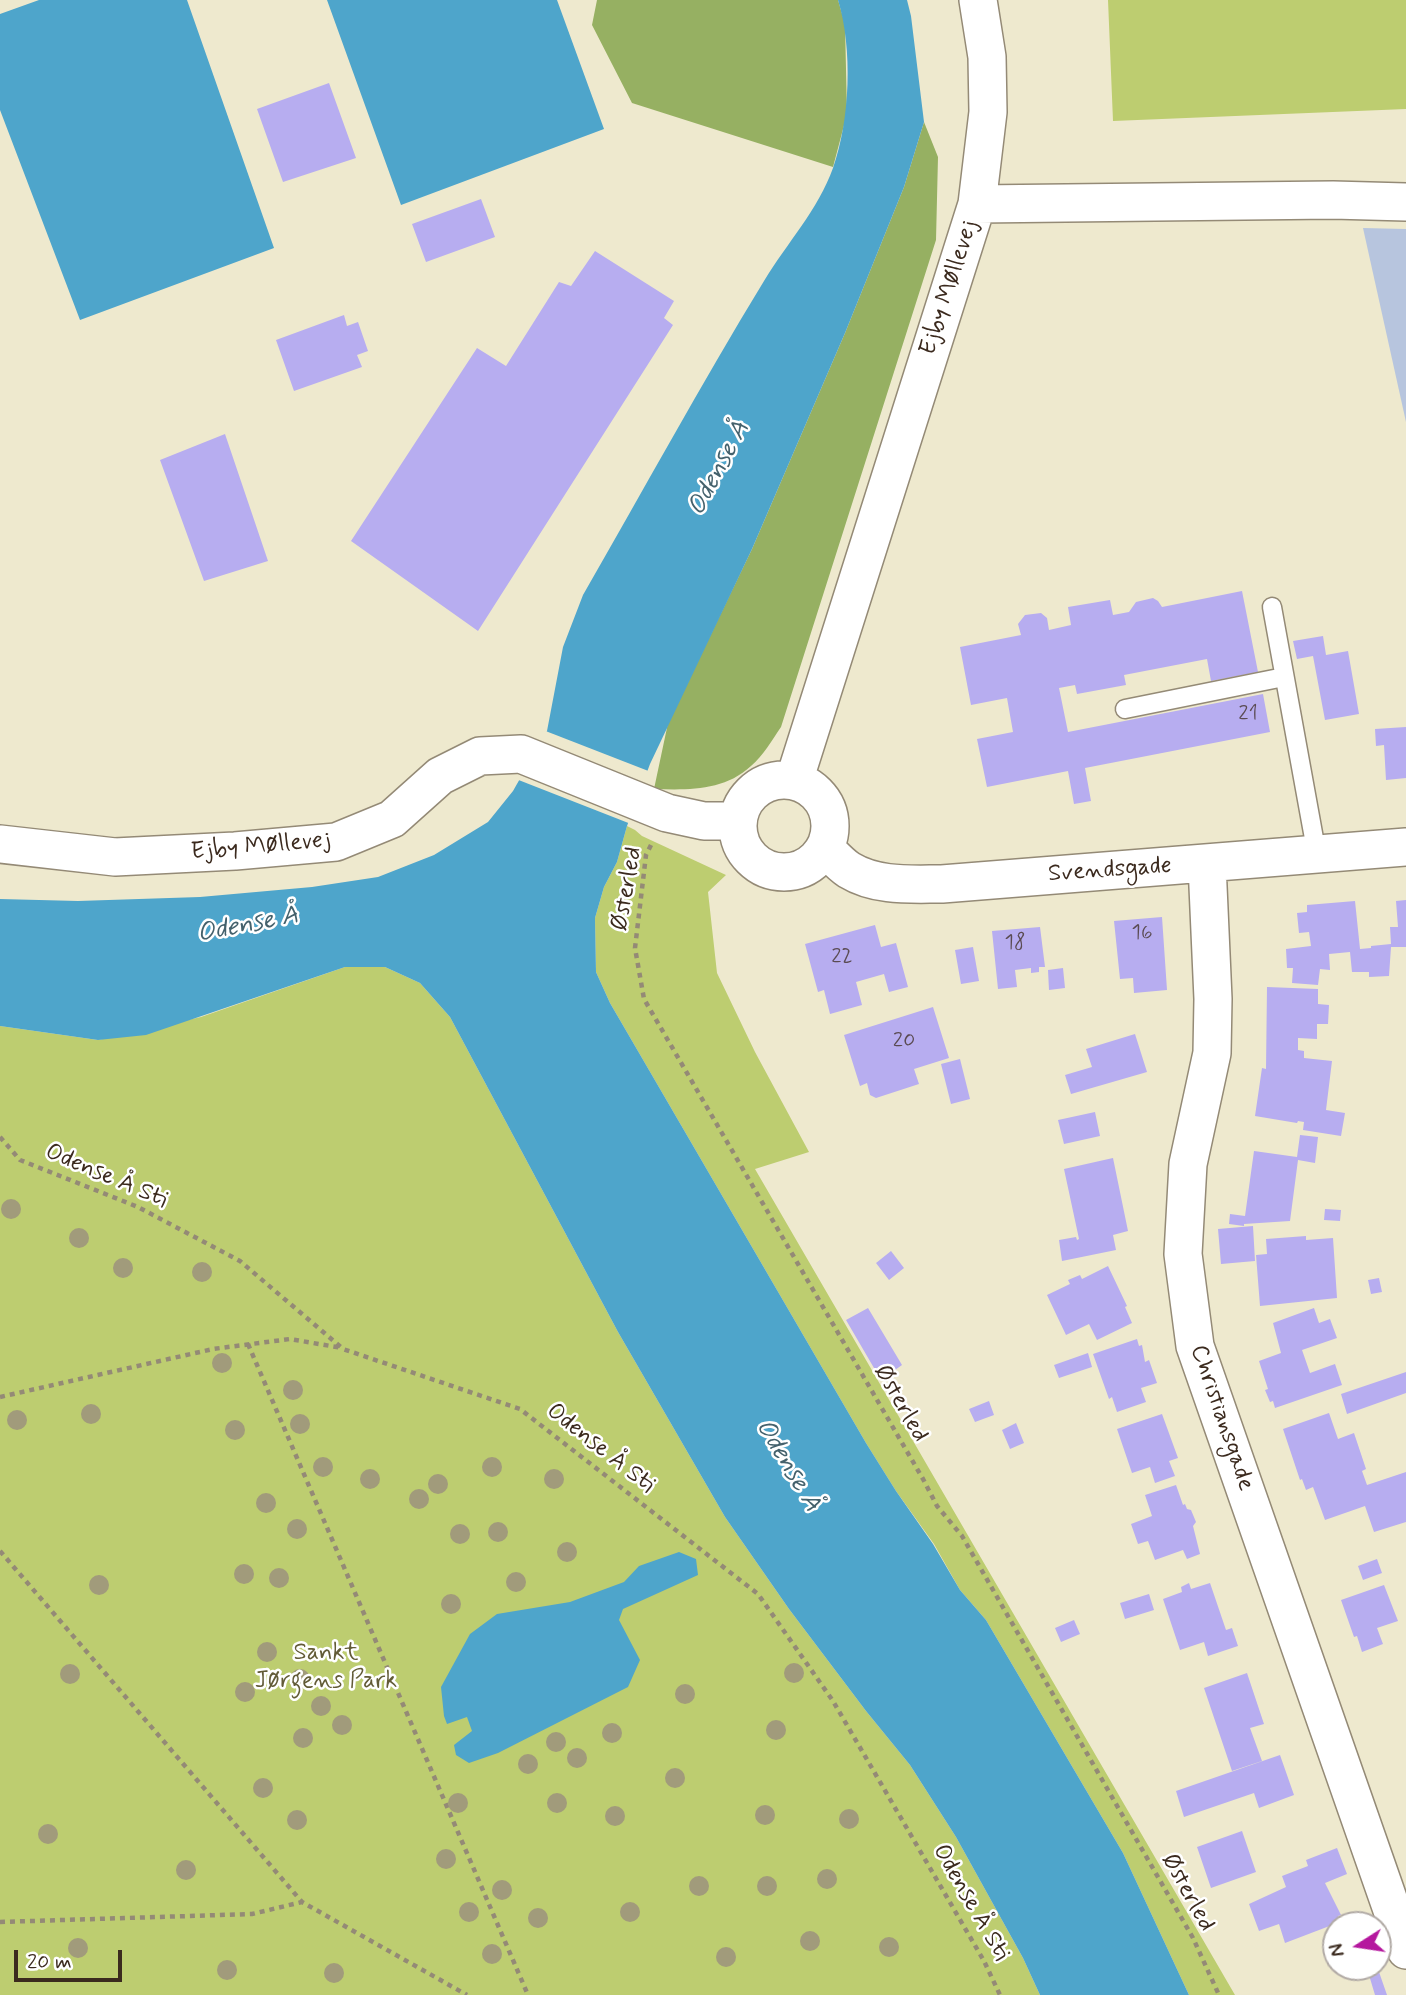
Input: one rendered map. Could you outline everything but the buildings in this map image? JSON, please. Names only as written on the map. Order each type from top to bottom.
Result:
[{"type":"street","points":[[977,204],[988,112],[987,57],[978,0]]},
{"type":"street","name":"Ejby Møllevej","points":[[794,781],[977,204],[1333,200],[1406,202]]},
{"type":"street","name":"Ejby Møllevej","points":[[0,844],[115,857],[235,851],[336,842],[392,820],[440,776],[480,756],[521,754],[655,808],[704,821],[738,821]]},
{"type":"street","points":[[774,781],[794,781],[810,788],[822,800],[830,822],[825,848],[814,861],[798,870],[782,872],[762,867],[750,857],[740,838],[738,821],[746,800],[760,787],[774,781]]},
{"type":"street","name":"Svendsgade","points":[[825,848],[848,869],[872,880],[902,884],[942,884],[1406,847]]},
{"type":"street","name":"Christiansgade","points":[[1207,864],[1213,999],[1212,1054],[1188,1164],[1183,1254],[1195,1346],[1406,1950]]},
{"type":"lane","points":[[1272,607],[1317,855]]},
{"type":"lane","points":[[1125,709],[1284,677]]},
{"type":"path","name":"Østerled","points":[[655,808],[646,855],[635,948],[644,999],[937,1506],[969,1548],[1193,1938],[1219,1995]]},
{"type":"path","name":"Odense Å Sti","points":[[0,1137],[20,1160],[138,1207],[240,1261],[343,1349],[520,1409],[758,1594],[833,1701],[984,1961],[1000,1995]]},
{"type":"path","points":[[0,1397],[213,1349],[248,1344],[290,1339],[343,1349]]},
{"type":"path","points":[[248,1344],[528,1995]]},
{"type":"path","points":[[0,1551],[302,1902],[467,1995]]},
{"type":"path","points":[[0,1922],[252,1914],[302,1902]]},
{"type":"shaded area","points":[[1363,228],[1406,229],[1406,422]]},
{"type":"green space","points":[[597,0],[838,0],[845,24],[847,114],[833,167],[632,103],[592,25]]},
{"type":"green space","points":[[1108,0],[1406,0],[1406,109],[1113,121]]},
{"type":"green space","points":[[924,122],[938,157],[936,240],[781,727],[755,762],[729,780],[718,785],[693,789],[654,789],[668,723],[752,549],[845,333],[904,187]]},
{"type":"green space","points":[[627,826],[642,836],[726,875],[708,892],[717,973],[755,1052],[809,1152],[755,1169],[1235,1995],[1189,1995],[1123,1853],[986,1620],[960,1590],[934,1544],[866,1443],[610,1003],[596,972],[595,918],[604,887],[617,862]]},
{"type":"green space","name":"Sankt Jørgens Park","points":[[345,967],[385,967],[420,983],[450,1017],[618,1332],[725,1517],[789,1609],[910,1765],[956,1837],[1023,1958],[1040,1995],[0,1995],[0,1026],[98,1040],[201,1017]]},
{"type":"water","points":[[39,0],[187,0],[274,248],[80,320],[0,110],[0,14]]},
{"type":"water","points":[[327,0],[557,0],[604,129],[401,205]]},
{"type":"water","name":"Odense Å","points":[[838,0],[907,0],[924,122],[904,187],[845,333],[752,549],[650,764],[595,918],[596,972],[610,1003],[866,1443],[960,1590],[986,1620],[1123,1853],[1189,1995],[1040,1995],[1023,1958],[956,1837],[910,1765],[789,1609],[725,1517],[618,1332],[450,1017],[420,983],[385,967],[345,967],[146,1035],[98,1040],[0,1026],[0,899],[78,901],[200,897],[312,887],[378,877],[434,855],[488,822],[513,791],[547,731],[563,647],[583,595],[741,320],[827,183],[839,149],[848,84],[846,40]]},
{"type":"water","points":[[679,1552],[696,1559],[698,1575],[623,1609],[619,1620],[640,1660],[628,1687],[498,1753],[469,1763],[456,1755],[454,1745],[472,1731],[467,1717],[447,1724],[441,1687],[470,1634],[497,1614],[570,1602],[624,1582],[639,1566]]},
{"type":"pier","points":[[543,730],[651,772],[631,824],[516,779]]}]
